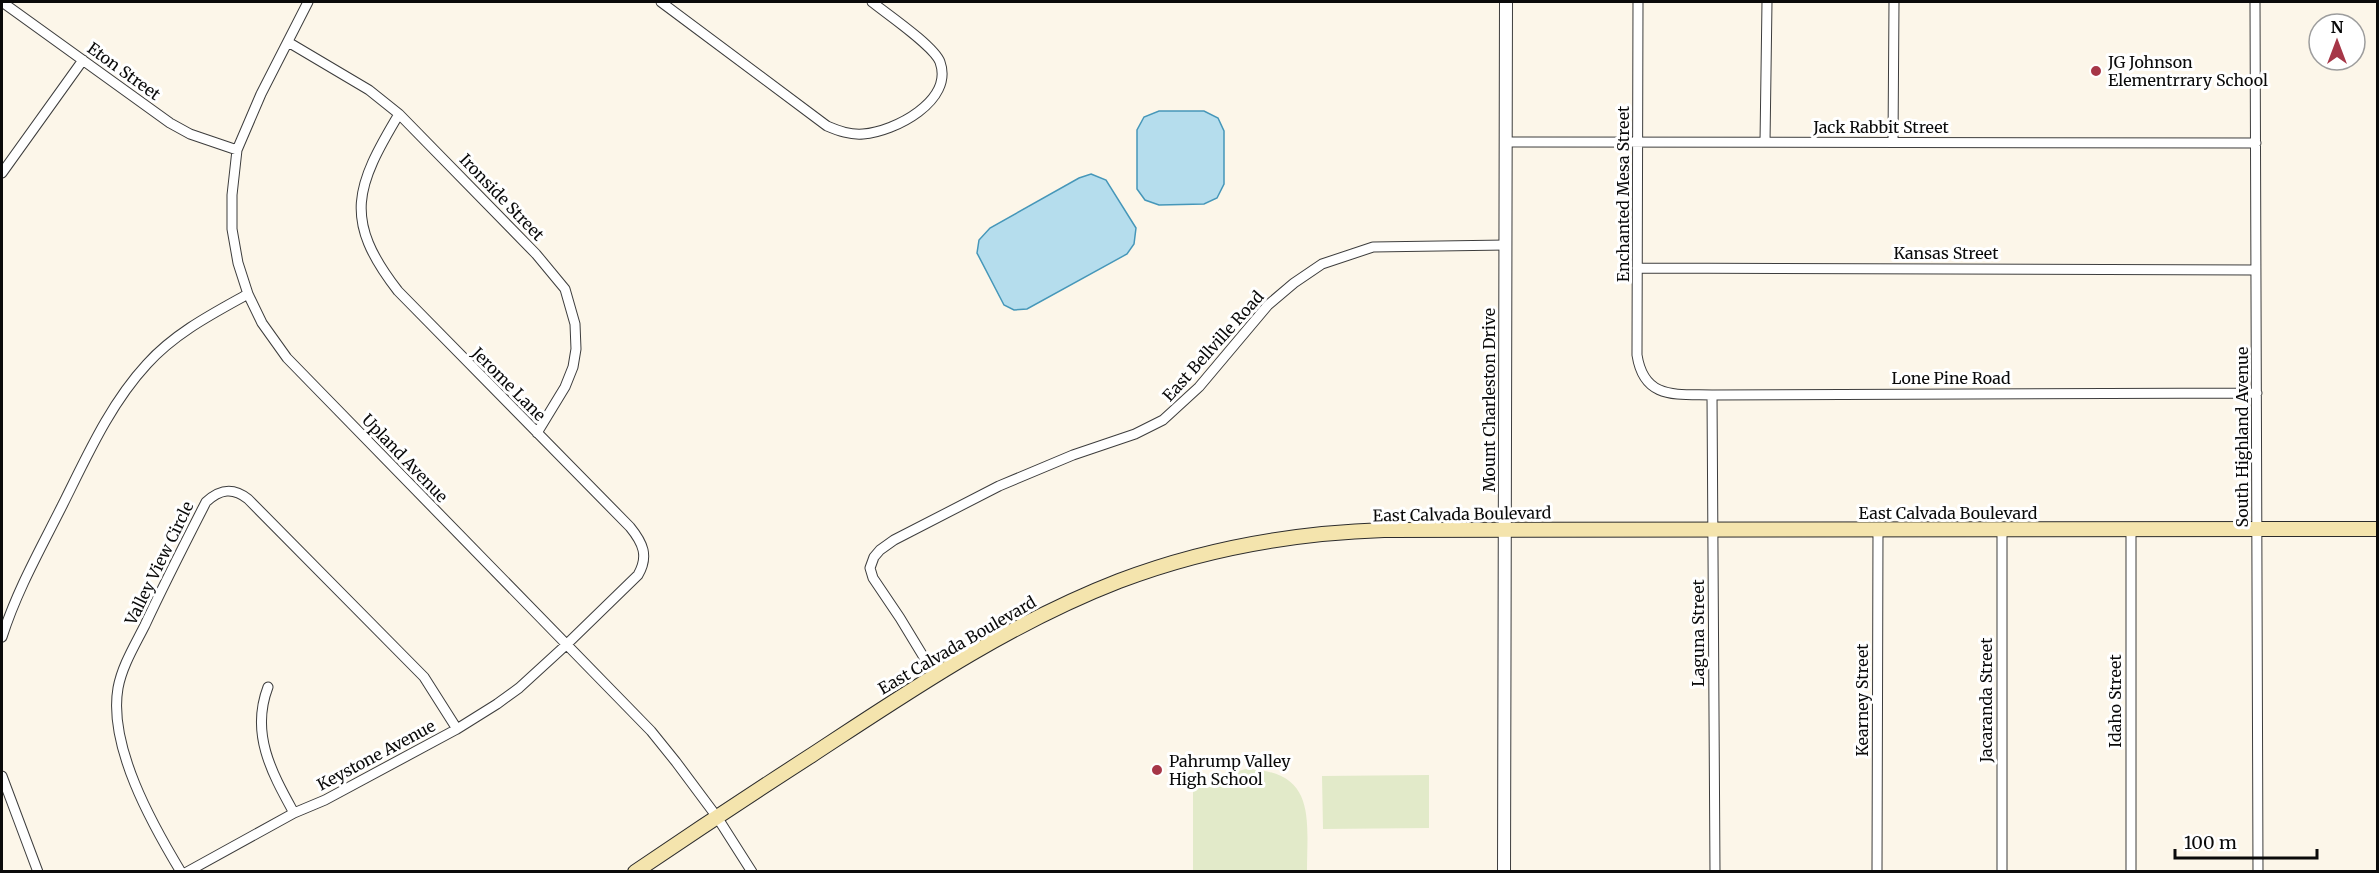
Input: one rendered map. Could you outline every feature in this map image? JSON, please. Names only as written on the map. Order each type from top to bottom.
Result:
[{"type":"main road","name":"East Calvada Boulevard","points":[[635,872],[934,674],[1008,631],[1119,581],[1179,562],[1262,542],[1301,536],[1384,530],[2378,529]]},
{"type":"street","name":"Eton Street","points":[[2,2],[170,123],[190,134],[237,150]]},
{"type":"street","name":"Upland Avenue","points":[[308,2],[261,94],[237,150],[232,195],[232,229],[238,263],[248,294],[262,323],[287,358],[651,731],[717,817],[752,872]]},
{"type":"street","points":[[661,2],[827,126],[842,132],[860,135],[878,132],[903,123],[938,92],[942,75],[937,56],[872,2]]},
{"type":"street","name":"Mount Charleston Drive","points":[[1504,872],[1506,2]]},
{"type":"street","name":"Enchanted Mesa Street","points":[[1638,2],[1637,355],[1640,370],[1648,383]]},
{"type":"street","points":[[1765,142],[1767,2]]},
{"type":"street","points":[[1893,142],[1894,2]]},
{"type":"street","name":"South Highland Avenue","points":[[2255,2],[2258,872]]},
{"type":"street","name":"Ironside Street","points":[[288,42],[369,90],[399,114],[536,254],[565,289],[575,324],[576,349],[573,367],[565,387],[537,433]]},
{"type":"street","points":[[2,173],[83,60]]},
{"type":"street","name":"Jerome Lane","points":[[399,114],[373,157],[361,196],[362,218],[370,250],[380,268],[398,291],[630,527],[643,548],[643,566],[638,575],[566,645]]},
{"type":"street","name":"Jack Rabbit Street","points":[[1506,142],[2256,144]]},
{"type":"street","name":"East Bellville Road","points":[[934,674],[873,578],[870,568],[874,557],[880,550],[894,540],[999,486],[1073,455],[1135,434],[1163,420],[1199,387],[1268,305],[1310,271],[1333,260],[1373,247],[1506,245]]},
{"type":"street","name":"Kansas Street","points":[[1637,268],[2255,270]]},
{"type":"street","points":[[2,637],[19,590],[100,430],[124,391],[147,363],[176,338],[194,324],[248,294]]},
{"type":"street","name":"Lone Pine Road","points":[[1648,383],[1671,394],[1712,395],[2257,393]]},
{"type":"street","name":"Laguna Street","points":[[1712,395],[1715,872]]},
{"type":"street","name":"Valley View Circle","points":[[181,872],[159,833],[127,763],[121,738],[117,700],[124,667],[206,502],[222,490],[240,492],[248,499],[424,677],[457,729]]},
{"type":"street","name":"Kearney Street","points":[[1877,872],[1878,529]]},
{"type":"street","name":"Jacaranda Street","points":[[2002,529],[2002,872]]},
{"type":"street","name":"Idaho Street","points":[[2131,530],[2131,872]]},
{"type":"street","name":"Keystone Avenue","points":[[187,872],[294,813],[326,800],[457,729],[519,688],[566,645]]},
{"type":"street","points":[[268,687],[262,708],[264,752],[270,770],[294,813]]},
{"type":"street","points":[[2,777],[38,872]]},
{"type":"green space","points":[[1246,769],[1269,772],[1285,778],[1297,788],[1306,816],[1307,871],[1193,871],[1193,786],[1204,786],[1223,775]]},
{"type":"green space","points":[[1429,775],[1429,828],[1323,829],[1322,776]]},
{"type":"water","points":[[1159,111],[1204,111],[1218,118],[1224,131],[1224,184],[1217,198],[1204,204],[1159,205],[1145,200],[1137,189],[1137,130],[1144,117]]},
{"type":"water","points":[[1091,174],[1106,180],[1136,228],[1134,244],[1127,254],[1027,309],[1014,310],[1004,305],[977,253],[979,240],[990,228],[1079,178]]},
{"type":"place","name":"JG Johnson Elementrrary School","points":[[2096,71]]},
{"type":"place","name":"Pahrump Valley High School","points":[[1157,770]]}]
